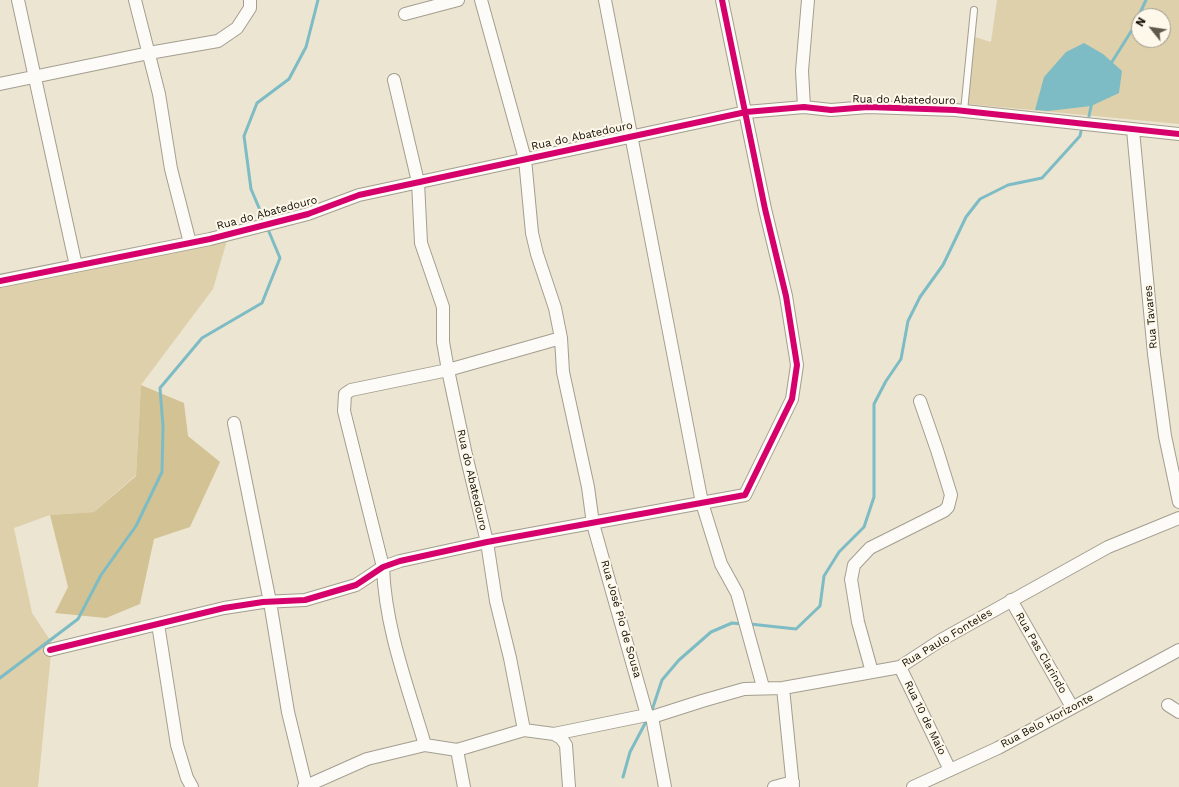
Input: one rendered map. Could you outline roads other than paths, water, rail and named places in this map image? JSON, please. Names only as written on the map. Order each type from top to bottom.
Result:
[{"type":"street","points":[[18,0],[36,76],[76,266]]},
{"type":"street","points":[[135,0],[158,94],[172,169],[190,243]]},
{"type":"street","points":[[0,84],[148,53],[218,41],[237,28],[250,8],[250,0]]},
{"type":"street","points":[[405,14],[458,0]]},
{"type":"street","name":"Rua José Pio de Sousa","points":[[481,0],[525,159],[532,233],[537,254],[556,308],[561,338],[563,372],[588,488],[594,524],[650,716],[665,787]]},
{"type":"street","points":[[605,0],[630,136],[702,503],[721,564],[737,593],[763,687]]},
{"type":"street","points":[[50,650],[224,608],[270,602],[305,600],[356,585],[383,567],[487,542],[594,524],[746,495],[792,400],[797,365],[786,296],[765,209],[722,0]]},
{"type":"street","points":[[804,107],[802,71],[808,0]]},
{"type":"street","name":"Rua do Abatedouro","points":[[394,80],[418,182],[421,243],[443,307],[443,342],[448,370],[466,455],[487,542],[496,601],[510,658],[524,730]]},
{"type":"street","name":"Rua do Abatedouro","points":[[0,281],[190,243],[308,214],[359,195],[746,112],[804,107],[831,110],[868,107],[964,111],[1179,134]]},
{"type":"street","name":"Rua Tavares","points":[[1133,130],[1154,354],[1165,436],[1179,502]]},
{"type":"street","points":[[425,745],[390,627],[383,589],[383,567],[344,411],[345,394],[351,390],[448,370],[561,338]]},
{"type":"street","points":[[872,672],[858,622],[851,579],[854,565],[870,548],[944,511],[950,502],[951,495],[920,402]]},
{"type":"street","points":[[234,423],[270,602],[288,712],[305,786],[367,759],[425,745],[457,750],[524,730],[554,734],[561,738],[566,745],[569,787]]},
{"type":"street","name":"Rua Paulo Fonteles","points":[[554,734],[650,716],[737,691],[763,687],[783,688],[900,667],[941,640],[1108,547],[1179,518]]},
{"type":"street","name":"Rua Pas Clarindo","points":[[1011,600],[1072,707]]},
{"type":"street","points":[[158,624],[177,745],[187,778],[192,787]]},
{"type":"street","name":"Rua Belo Horizonte","points":[[913,787],[998,748],[1179,650]]},
{"type":"street","name":"Rua 10 de Maio","points":[[900,667],[950,770]]},
{"type":"street","points":[[774,787],[793,785],[783,688]]},
{"type":"street","points":[[1168,705],[1179,712]]},
{"type":"street","points":[[457,750],[464,787]]},
{"type":"lane","points":[[964,111],[974,10]]},
{"type":"water","points":[[1084,43],[1103,54],[1122,71],[1119,93],[1091,106],[1048,111],[1035,110],[1044,77],[1066,52]]},
{"type":"waterway","points":[[265,222],[251,189],[244,136],[257,103],[289,79],[306,47],[318,0]]},
{"type":"waterway","points":[[1110,65],[1132,30],[1146,0]]},
{"type":"waterway","points":[[1089,116],[1092,102]]},
{"type":"waterway","points":[[750,624],[796,629],[820,606],[824,576],[839,552],[864,527],[874,497],[874,404],[886,381],[901,359],[908,321],[920,297],[943,265],[966,217],[980,199],[1008,185],[1042,178],[1080,136],[1082,127]]},
{"type":"waterway","points":[[0,678],[78,619],[101,575],[136,526],[162,472],[163,426],[160,388],[202,338],[262,303],[280,258],[267,227]]},
{"type":"waterway","points":[[651,713],[662,680],[679,660],[711,632],[732,623],[742,624]]},
{"type":"waterway","points":[[623,777],[630,752],[648,718]]}]
